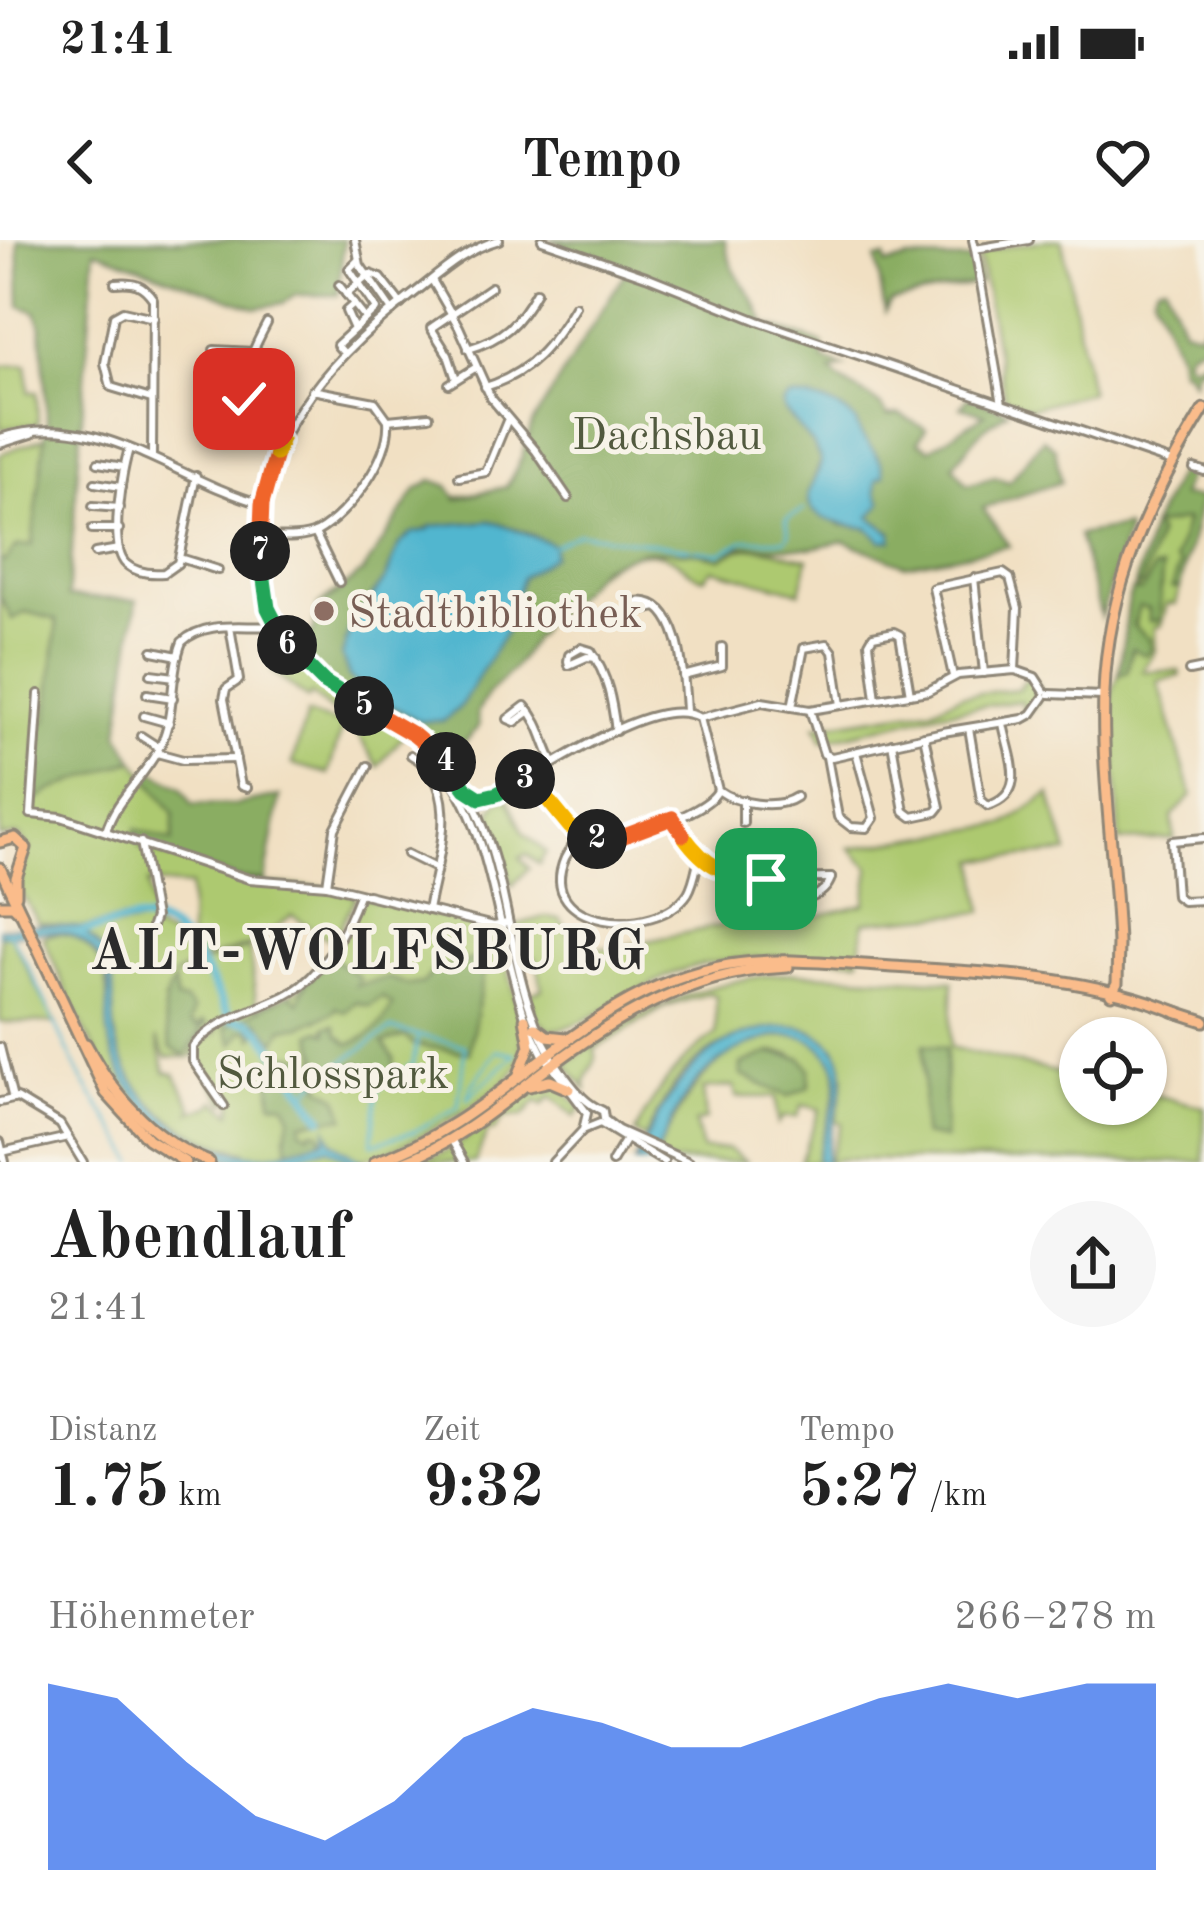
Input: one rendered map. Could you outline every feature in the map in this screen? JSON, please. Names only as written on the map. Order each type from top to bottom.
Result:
[{"type":"main road","points":[[1112,983],[1094,695],[1105,675],[1125,569],[1163,458],[1183,444],[1204,409]]},
{"type":"main road","points":[[0,842],[8,837],[20,840],[26,852],[16,878],[17,900]]},
{"type":"main road","points":[[0,865],[22,862]]},
{"type":"main road","points":[[0,865],[91,1059],[126,1118],[185,1162]]},
{"type":"main road","points":[[0,905],[13,905],[27,920]]},
{"type":"main road","points":[[530,1023],[560,1040],[707,970],[775,961],[1112,983]]},
{"type":"main road","points":[[403,1162],[527,1072],[640,1000],[714,978],[776,968],[858,969],[1112,983],[1179,1013]]},
{"type":"main road","points":[[1093,985],[1112,983],[1127,995],[1204,1021]]},
{"type":"main road","points":[[512,1083],[529,1052],[530,1023]]},
{"type":"main road","points":[[510,1098],[582,1030]]},
{"type":"main road","points":[[91,1059],[150,1128],[209,1162]]},
{"type":"main road","points":[[375,1162],[450,1138],[545,1081],[569,1089]]},
{"type":"street","points":[[355,240],[358,260],[392,311]]},
{"type":"street","points":[[488,799],[466,789],[429,747],[325,683],[297,658],[275,626],[262,583],[259,537],[262,504],[281,441],[312,390],[344,353],[400,304],[470,251],[499,240]]},
{"type":"street","points":[[542,240],[768,324],[1163,458]]},
{"type":"street","points":[[1002,404],[974,245],[1029,240]]},
{"type":"street","points":[[344,353],[337,344],[376,309],[349,269],[358,260]]},
{"type":"street","points":[[346,294],[366,274]]},
{"type":"street","points":[[366,274],[381,278],[400,304]]},
{"type":"street","points":[[432,280],[491,398],[489,410],[498,409],[536,451],[568,499]]},
{"type":"street","points":[[116,283],[145,286],[153,299],[152,455]]},
{"type":"street","points":[[339,286],[365,318]]},
{"type":"street","points":[[475,368],[453,381],[448,355],[431,328],[491,287]]},
{"type":"street","points":[[468,349],[512,328],[536,292]]},
{"type":"street","points":[[354,304],[346,311],[354,329]]},
{"type":"street","points":[[485,387],[512,378],[532,364],[575,305]]},
{"type":"street","points":[[151,398],[111,387],[105,363],[114,316],[123,311],[154,318]]},
{"type":"street","points":[[267,323],[244,381],[245,408],[258,427],[281,441]]},
{"type":"street","points":[[214,350],[253,352]]},
{"type":"street","points":[[208,386],[244,381]]},
{"type":"street","points":[[259,537],[315,533],[356,495],[384,447],[388,420],[370,399],[312,390]]},
{"type":"street","points":[[211,420],[245,408]]},
{"type":"street","points":[[388,420],[429,416]]},
{"type":"street","points":[[459,477],[486,472],[507,421]]},
{"type":"street","points":[[0,441],[41,431],[85,433],[152,455],[262,504]]},
{"type":"street","points":[[129,447],[121,487],[118,549],[128,566],[154,574],[171,571],[182,554]]},
{"type":"street","points":[[98,463],[124,467]]},
{"type":"street","points":[[1194,468],[1204,472]]},
{"type":"street","points":[[196,476],[183,561],[218,570]]},
{"type":"street","points":[[95,483],[121,487]]},
{"type":"street","points":[[93,506],[119,508]]},
{"type":"street","points":[[92,529],[119,529]]},
{"type":"street","points":[[315,533],[339,582]]},
{"type":"street","points":[[95,553],[118,549]]},
{"type":"street","points":[[953,677],[933,588],[1003,573],[1010,578],[1018,608],[1015,670]]},
{"type":"street","points":[[974,578],[984,673]]},
{"type":"street","points":[[657,607],[670,624],[686,712]]},
{"type":"street","points":[[106,831],[118,800],[158,750],[169,723],[182,643],[194,632],[275,626]]},
{"type":"street","points":[[230,627],[239,680],[226,689],[224,699],[241,786],[248,788]]},
{"type":"street","points":[[876,699],[869,643],[873,636],[894,632],[900,635],[910,694]]},
{"type":"street","points":[[792,707],[804,648],[827,644],[833,652],[841,705]]},
{"type":"street","points":[[683,676],[722,667],[722,647]]},
{"type":"street","points":[[153,651],[178,656]]},
{"type":"street","points":[[596,658],[610,688],[616,730]]},
{"type":"street","points":[[1189,671],[1204,668]]},
{"type":"street","points":[[472,807],[616,730],[686,712],[700,718],[759,702],[810,710],[934,690],[953,677],[1015,670],[1035,677],[1045,694]]},
{"type":"street","points":[[151,674],[175,677]]},
{"type":"street","points":[[39,694],[30,811],[264,883],[328,885],[495,924]]},
{"type":"street","points":[[148,694],[172,698]]},
{"type":"street","points":[[1045,694],[1094,695]]},
{"type":"street","points":[[827,757],[1029,716],[1045,694]]},
{"type":"street","points":[[810,710],[827,757],[836,813],[851,827],[867,828],[874,818],[856,752]]},
{"type":"street","points":[[530,711],[553,762]]},
{"type":"street","points":[[144,716],[169,723]]},
{"type":"street","points":[[529,777],[556,813],[581,835],[619,838],[710,803],[718,790],[700,718]]},
{"type":"street","points":[[969,728],[981,800],[988,806],[1007,796],[1014,782],[1003,722]]},
{"type":"street","points":[[141,736],[158,750],[183,760],[236,759]]},
{"type":"street","points":[[892,743],[904,811],[912,818],[940,807],[924,736]]},
{"type":"street","points":[[429,747],[483,826]]},
{"type":"street","points":[[411,755],[427,767],[443,805],[428,910]]},
{"type":"street","points":[[328,885],[335,830],[368,766]]},
{"type":"street","points":[[466,789],[498,907],[495,924]]},
{"type":"street","points":[[718,790],[781,806],[796,797]]},
{"type":"street","points":[[488,799],[483,826],[495,924],[504,938],[520,995]]},
{"type":"street","points":[[742,823],[743,800]]},
{"type":"street","points":[[672,818],[699,857],[721,870],[766,879],[831,878],[821,892],[781,903],[766,879]]},
{"type":"street","points":[[581,835],[565,858],[562,880],[575,907],[598,921],[621,922],[667,910],[688,892],[699,857]]},
{"type":"street","points":[[1204,838],[1172,841],[1176,896],[1204,903]]},
{"type":"street","points":[[141,842],[155,916],[152,926]]},
{"type":"street","points":[[407,854],[435,868]]},
{"type":"street","points":[[814,878],[821,892]]},
{"type":"street","points":[[224,1106],[192,1058],[198,1041],[303,984],[334,945],[359,895]]},
{"type":"street","points":[[498,907],[495,924],[530,1023],[550,1060],[594,1118],[664,1162]]},
{"type":"street","points":[[0,1047],[13,1099]]},
{"type":"street","points":[[550,1060],[594,1118]]},
{"type":"street","points":[[0,1102],[13,1099],[56,1121],[83,1162]]},
{"type":"street","points":[[553,1162],[594,1118]]},
{"type":"street","points":[[4,1162],[1,1145],[68,1136]]},
{"type":"street","points":[[450,1138],[462,1158]]},
{"type":"street","points":[[612,1162],[626,1138]]},
{"type":"street","points":[[435,1140],[462,1158]]},
{"type":"street","points":[[638,1144],[689,1162]]},
{"type":"green space","points":[[18,240],[344,240],[338,295],[296,295],[283,303],[255,308],[95,250],[68,597],[137,600],[119,733],[134,760],[52,790],[34,802],[39,726],[48,719],[57,620],[27,612],[12,619],[0,596],[0,560],[5,561],[17,546],[32,545],[47,420],[41,326],[36,312],[20,306]]},
{"type":"green space","name":"Dachsbau","points":[[550,240],[725,240],[732,264],[765,324],[823,344],[823,360],[844,367],[831,371],[838,378],[875,401],[888,416],[899,414],[926,429],[918,442],[930,449],[985,414],[961,407],[968,397],[1008,411],[982,430],[953,465],[967,485],[995,477],[1009,482],[1043,439],[1055,448],[1061,482],[983,508],[1009,546],[905,565],[844,541],[812,548],[740,546],[721,558],[643,551],[601,566],[545,622],[513,669],[488,694],[477,713],[479,726],[456,752],[458,768],[410,728],[325,681],[309,667],[289,636],[314,633],[320,608],[363,572],[416,490],[432,480],[448,486],[457,499],[507,487],[532,424],[626,271]],"holes":[[[785,411],[877,478],[869,517],[892,532],[882,541],[868,528],[839,525],[809,492],[821,461]],[[491,521],[541,541],[538,565],[522,577],[506,631],[467,695],[420,721],[388,705],[357,617],[386,578],[399,545],[431,526]]]},
{"type":"green space","points":[[1062,240],[1090,392],[1031,408],[1005,400],[979,252]]},
{"type":"green space","points":[[885,258],[886,265],[909,259],[975,260],[979,283],[891,301],[885,312],[876,259]]},
{"type":"green space","points":[[1165,283],[1183,328],[1199,332],[1204,324],[1204,343],[1189,350],[1185,358],[1190,364],[1204,360],[1193,381],[1180,370],[1153,294],[1157,285]]},
{"type":"green space","points":[[27,365],[29,392],[37,392],[38,424],[0,429],[0,366]]},
{"type":"green space","points":[[46,437],[32,545],[57,620],[35,801],[51,790],[134,760],[174,812],[173,842],[136,829],[140,847],[262,884],[322,887],[356,896],[333,942],[292,915],[256,943],[201,960],[189,934],[190,886],[148,883],[153,918],[78,929],[38,922],[20,890],[29,848],[19,835],[0,837],[0,454]]},
{"type":"green space","points":[[533,458],[643,551],[721,558],[753,547],[808,559],[800,592],[712,569],[704,578],[658,554],[624,557],[575,590],[507,667],[477,712],[479,726],[456,752],[458,768],[410,728],[378,766],[356,732],[311,694],[308,699],[272,671],[277,665],[276,649],[289,636],[314,633],[318,605],[373,562],[411,501],[431,480],[448,486],[455,497],[506,487],[521,459]]},
{"type":"green space","points":[[1179,470],[1189,472],[1181,496],[1201,498],[1180,588],[1172,588],[1186,520],[1154,526],[1158,535],[1141,585],[1135,585],[1152,526]]},
{"type":"green space","points":[[1187,520],[1175,560],[1180,564],[1173,588],[1180,588],[1176,604],[1167,604],[1161,626],[1155,627],[1155,652],[1142,671],[1179,671],[1180,676],[1158,681],[1192,796],[1172,816],[1174,839],[1120,841],[1112,692],[1119,675],[1127,672],[1138,606],[1149,608],[1154,569],[1142,592],[1133,590],[1141,584],[1158,535],[1152,526]]},
{"type":"green space","points":[[1125,527],[1127,531],[1101,617],[1078,535]]},
{"type":"green space","points":[[1162,568],[1159,621],[1149,621],[1149,609],[1139,606],[1133,626],[1150,639],[1151,650],[1145,655],[1132,648],[1127,672],[1119,675],[1129,597],[1133,590],[1142,591],[1154,569]]},
{"type":"green space","points":[[1027,678],[1039,687],[1037,703],[1025,715],[1021,701],[941,712],[823,741],[816,726],[934,708],[961,695],[1018,689]]},
{"type":"green space","points":[[307,714],[343,725],[328,774],[292,764]]},
{"type":"green space","points":[[153,771],[182,787],[192,804],[234,805],[280,796],[265,881],[235,878],[140,847],[133,836],[136,829],[173,841],[174,813],[148,779]]},
{"type":"green space","points":[[1050,794],[1068,853],[977,860],[983,912],[864,922],[859,960],[765,957],[719,961],[674,973],[561,1029],[549,1029],[537,1019],[528,994],[542,989],[536,958],[519,957],[512,926],[544,917],[560,919],[572,937],[592,948],[614,948],[743,921],[786,924],[865,904],[870,868],[850,848],[1006,824]]},
{"type":"green space","points":[[507,797],[524,833],[546,852],[539,864],[526,854],[520,858],[529,868],[512,886],[491,812]]},
{"type":"green space","name":"Schlosspark","points":[[362,897],[492,928],[510,976],[521,1055],[506,1081],[448,1121],[405,1144],[344,1162],[217,1158],[190,1149],[161,1130],[121,1090],[105,1066],[43,937],[70,935],[96,956],[106,982],[114,1056],[149,1110],[185,1137],[206,1146],[247,1152],[178,1124],[142,1093],[119,1051],[109,965],[85,933],[152,921],[150,927],[170,937],[193,963],[172,978],[249,948],[257,1008],[298,990],[345,932]],"holes":[[[216,1028],[217,1032],[200,1043],[196,1056],[225,1103],[234,1098],[232,1113],[215,1101],[191,1112],[175,1074],[165,1072],[157,1038],[166,1057],[191,1057],[202,1036]]]},
{"type":"green space","points":[[8,931],[56,1023],[0,1022],[0,932]]},
{"type":"green space","points":[[487,955],[469,1053],[414,1045],[405,1036],[383,1043],[394,1058],[394,1075],[380,1086],[367,1081],[359,1063],[354,1065],[355,1077],[342,1083],[338,1072],[326,1076],[319,1086],[338,1097],[345,1117],[302,1122],[301,1129],[310,1134],[319,1131],[323,1140],[288,1150],[291,1115],[285,1104],[272,1102],[270,1071],[287,1064],[284,1056],[319,1062],[312,1034],[327,1033],[326,1027],[335,1025],[349,1044],[363,1038],[381,1024],[392,1004],[382,997],[369,1006],[356,1002],[345,1012],[336,1008],[302,1026],[283,1028],[276,1042],[257,1020],[245,1022],[257,1033],[253,1038],[250,1030],[242,1031],[233,1044],[225,1027],[289,994],[299,1002],[305,985],[330,956],[360,978],[356,985],[389,978],[409,985],[423,983],[434,970]]},
{"type":"green space","points":[[793,973],[953,981],[950,1047],[1059,1073],[1059,1125],[1167,1125],[1167,1098],[1204,1107],[1204,1162],[828,1162],[842,1123],[836,1122],[844,1076],[813,1031],[795,1028],[758,1031],[705,1055],[673,1087],[645,1138],[635,1133],[659,1091],[690,1054],[716,1034],[716,996],[710,993],[665,1007],[595,1049],[596,1058],[585,1081],[587,1091],[566,1064],[645,1013],[730,982]],"holes":[[[925,1045],[946,1049],[944,1138],[923,1135]]]},
{"type":"green space","points":[[174,982],[176,1000],[185,1001],[193,1010],[190,1023],[199,1028],[202,1022],[206,1024],[185,1055],[171,1048],[165,1022],[164,1006]]},
{"type":"green space","points":[[803,1036],[822,1047],[832,1061],[835,1092],[818,1162],[800,1162],[820,1109],[802,1105],[797,1117],[783,1117],[778,1124],[776,1097],[736,1097],[734,1086],[703,1089],[706,1119],[695,1123],[702,1150],[728,1149],[746,1162],[653,1162],[678,1114],[708,1072],[748,1044]],"holes":[[[772,1052],[791,1054],[809,1068],[810,1086],[788,1096],[741,1075],[743,1064]]]},
{"type":"green space","points":[[924,1044],[946,1048],[944,1139],[923,1135]]},
{"type":"green space","points":[[769,1053],[801,1058],[810,1068],[809,1087],[788,1096],[741,1075],[741,1065]]},
{"type":"green space","points":[[551,1084],[581,1108],[575,1117],[551,1096],[543,1105],[537,1101],[523,1116],[504,1117],[494,1131],[488,1130],[475,1162],[418,1162],[450,1150],[518,1101]]},
{"type":"water","points":[[790,397],[824,402],[854,419],[883,469],[876,492],[882,503],[870,517],[892,533],[892,540],[882,541],[868,528],[828,520],[812,509],[810,489],[821,461],[785,411],[783,404]]},
{"type":"water","points":[[491,521],[548,542],[554,546],[553,556],[522,577],[506,631],[460,707],[444,721],[420,721],[349,677],[342,656],[350,628],[386,578],[399,545],[412,533],[431,526]]},
{"type":"water","points":[[0,928],[89,928],[86,934],[111,969],[115,1035],[122,1059],[133,1081],[168,1119],[213,1145],[262,1155],[325,1140],[327,1129],[332,1141],[365,1162],[354,1162],[328,1148],[273,1162],[238,1159],[211,1152],[163,1124],[143,1105],[115,1059],[107,1025],[108,977],[95,953],[65,934],[0,935]]},
{"type":"water","points":[[799,1027],[822,1037],[836,1050],[842,1066],[826,1162],[817,1158],[836,1096],[833,1062],[811,1040],[777,1036],[742,1048],[711,1068],[684,1098],[653,1162],[635,1162],[677,1086],[715,1049],[767,1029]]},
{"type":"waterway","points":[[695,550],[720,553],[745,540],[785,540],[789,535],[786,519],[804,510]]},
{"type":"waterway","points":[[554,546],[578,533],[633,541]]},
{"type":"waterway","points":[[636,541],[691,549]]},
{"type":"waterway","points":[[84,931],[139,920],[171,930],[196,956],[231,1019],[250,1022],[261,1031],[322,1118]]},
{"type":"waterway","points":[[9,933],[80,1075],[134,1162]]},
{"type":"waterway","points":[[305,1095],[318,1079],[391,1029],[465,1046],[458,1107],[413,1132],[372,1144],[378,1089],[413,1064],[418,1035]]},
{"type":"waterway","points":[[497,1050],[515,1054],[467,1099],[471,1087],[497,1050]]},
{"type":"place","name":"Stadtbibliothek","points":[[324,611]]},
{"type":"district","name":"ALT-WOLFSBURG","points":[[369,949]]},
{"type":"route","points":[[244,399],[254,423],[281,441],[262,504],[262,583],[278,633],[310,671],[414,735],[476,796],[497,794],[529,777],[556,813],[581,835],[619,838],[672,818],[709,865],[766,879]]}]
